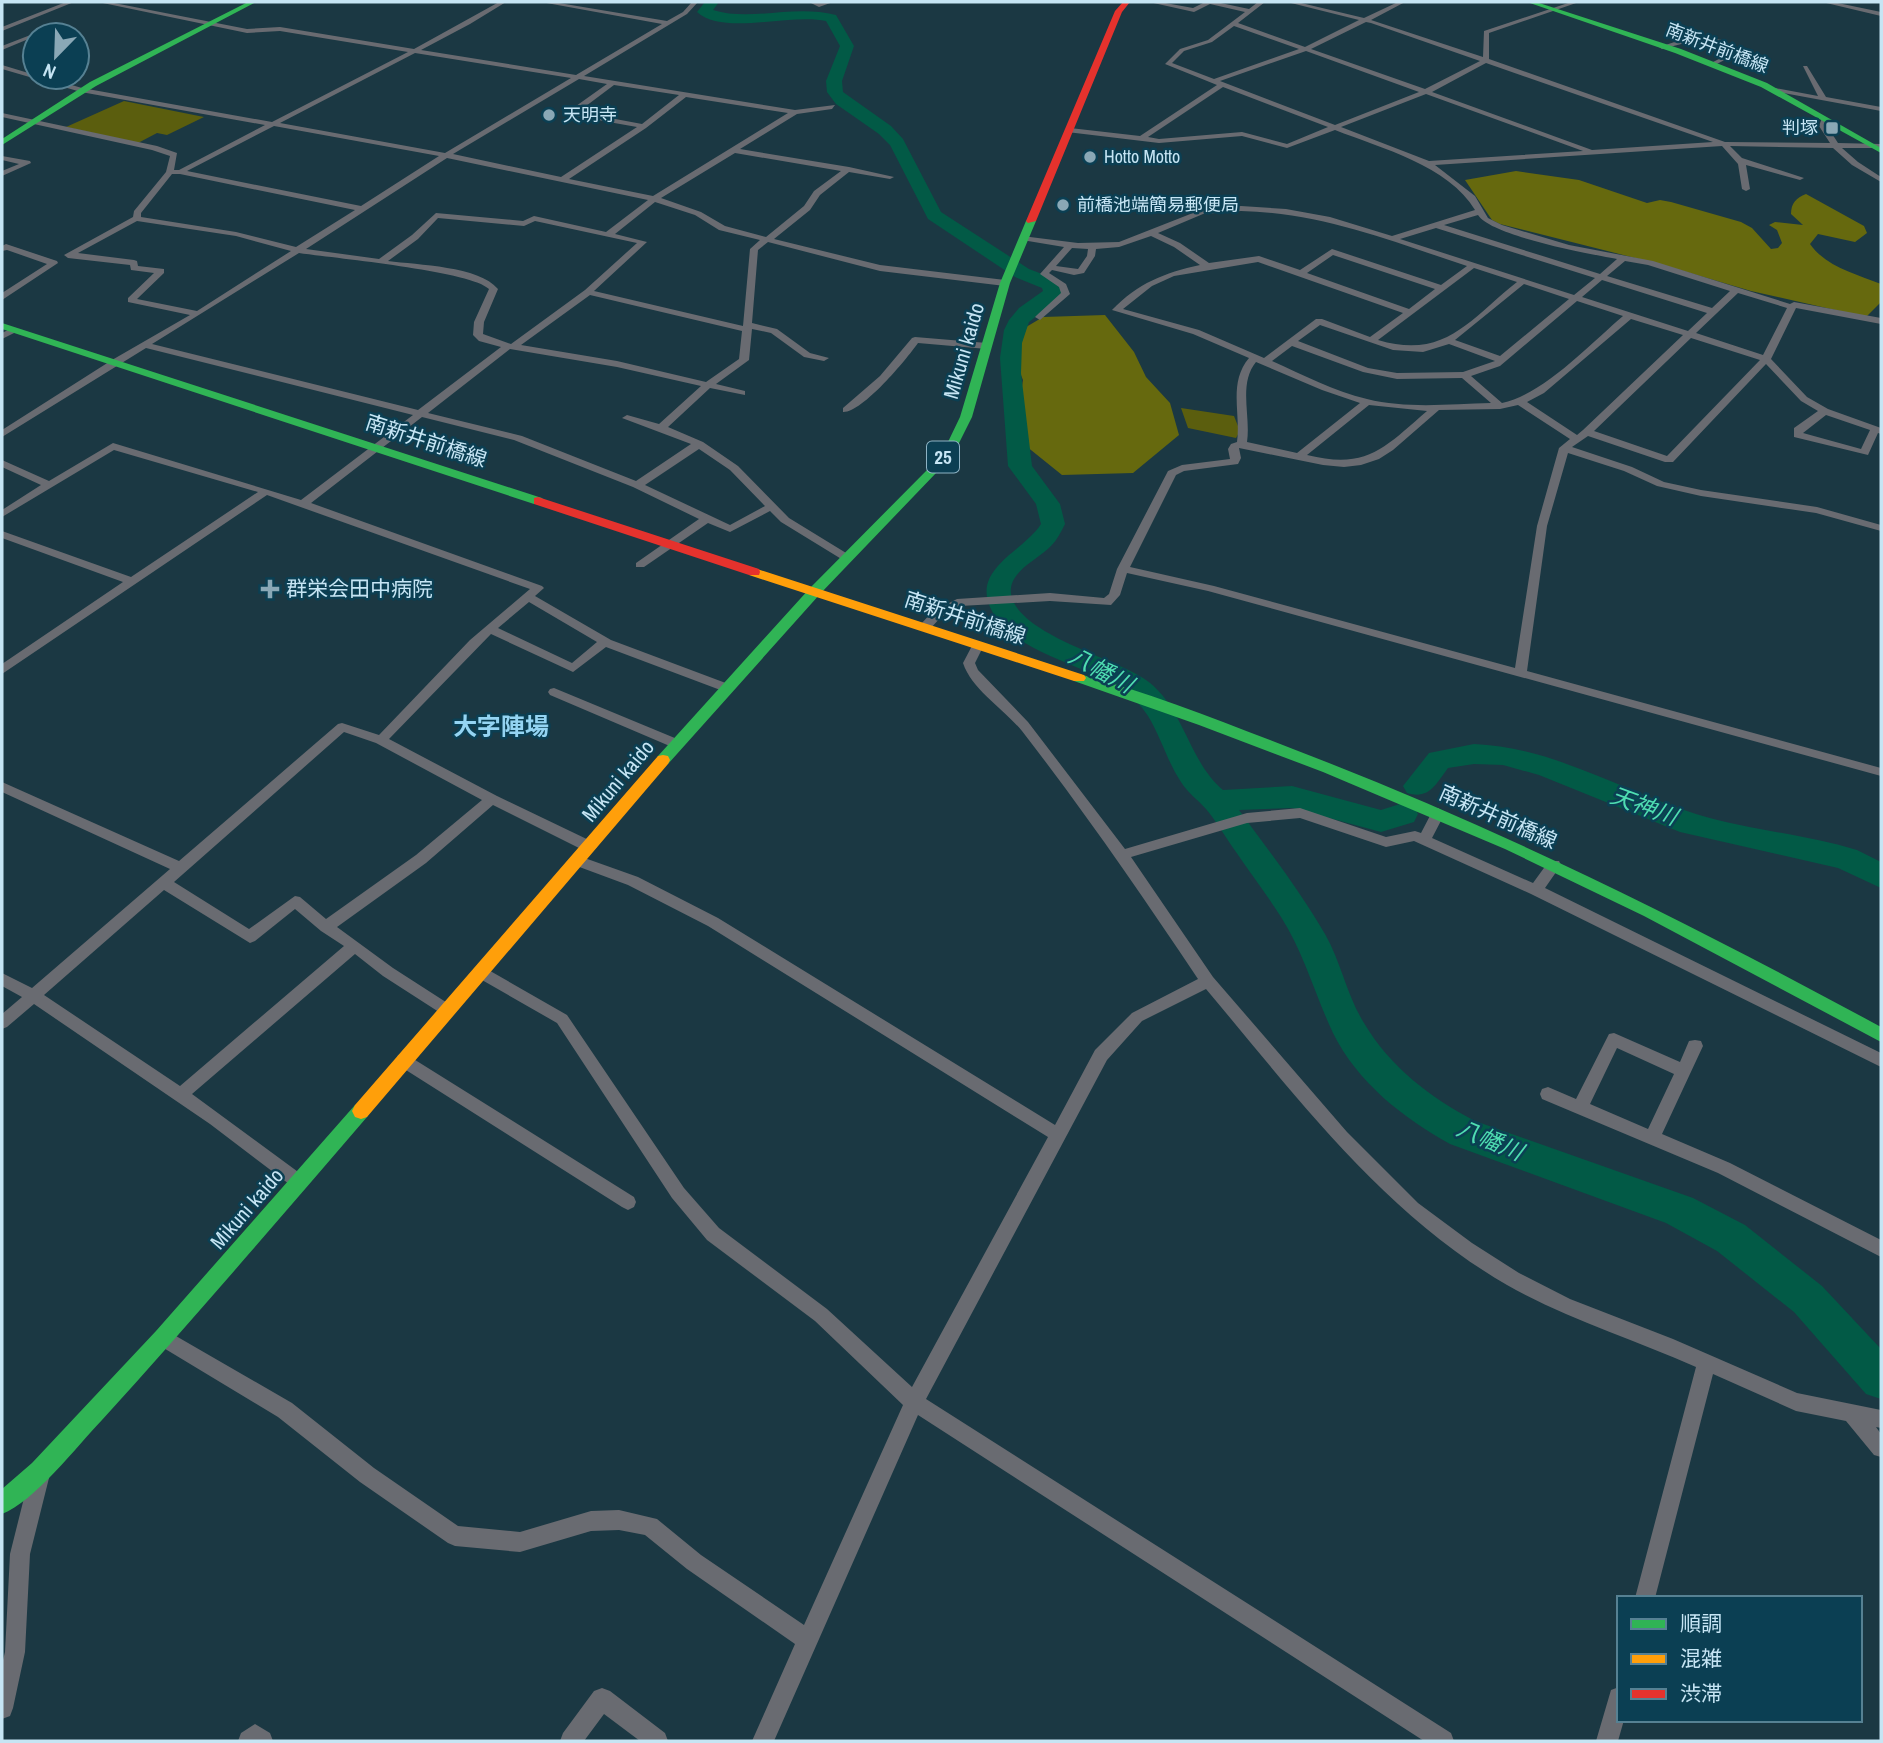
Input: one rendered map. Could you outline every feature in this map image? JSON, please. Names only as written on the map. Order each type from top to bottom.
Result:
[{"type":"main road","points":[[91,84],[253,2]]},
{"type":"main road","name":"Mikuni kaido","points":[[2,1503],[40,1472],[163,1338],[579,861],[677,744],[815,591],[933,470],[953,443],[966,418],[1011,270],[1119,11],[1127,2]]},
{"type":"main road","name":"南新井前橋線","points":[[1531,2],[1662,47],[1775,90],[1881,151]]},
{"type":"main road","points":[[2,143],[30,120],[78,91]]},
{"type":"main road","name":"南新井前橋線","points":[[6,331],[115,362],[669,543],[1199,718],[1302,756],[1554,865],[1734,954],[1881,1035]]},
{"type":"street","points":[[2,29],[71,2]]},
{"type":"street","points":[[101,2],[247,31],[280,29],[795,112],[832,107]]},
{"type":"street","points":[[137,218],[137,213],[175,172],[275,124],[503,2]]},
{"type":"street","points":[[544,2],[667,23]]},
{"type":"street","points":[[2,434],[115,362],[198,314],[446,155],[685,13],[695,2]]},
{"type":"street","points":[[812,2],[819,5],[830,2]]},
{"type":"street","points":[[1152,2],[1194,10],[1209,2],[1250,11]]},
{"type":"street","points":[[1262,2],[1210,41],[1182,50],[1168,64],[1428,163],[1472,198],[1485,220],[1511,231],[1621,260],[1650,263],[1792,307],[1794,305],[1881,321]]},
{"type":"street","points":[[1290,2],[1367,20],[1724,144],[1739,160],[1746,189]]},
{"type":"street","points":[[1212,82],[1303,50],[1402,2]]},
{"type":"street","points":[[1486,60],[1486,32],[1576,2]]},
{"type":"street","points":[[1825,2],[1881,14]]},
{"type":"street","points":[[1233,23],[1593,151]]},
{"type":"street","points":[[1662,47],[1699,37],[1730,46],[1735,53],[1711,65]]},
{"type":"street","points":[[2,48],[21,41]]},
{"type":"street","points":[[1070,130],[1158,141],[1242,134],[1287,146],[1426,92],[1486,60]]},
{"type":"street","points":[[2,67],[21,73]]},
{"type":"street","points":[[1805,67],[1824,98]]},
{"type":"street","points":[[613,82],[572,113],[643,126]]},
{"type":"street","points":[[1141,139],[1222,85]]},
{"type":"street","points":[[1775,90],[1881,109]]},
{"type":"street","points":[[91,91],[446,155],[654,199],[706,216],[722,228],[880,268],[1011,270]]},
{"type":"street","points":[[563,179],[643,126],[685,94]]},
{"type":"street","points":[[608,234],[654,199],[795,112]]},
{"type":"street","points":[[2,115],[83,135],[166,151],[174,155],[175,172]]},
{"type":"street","points":[[1825,120],[1823,126],[1833,145],[1854,164],[1881,180]]},
{"type":"street","points":[[1428,163],[1724,144],[1873,145]]},
{"type":"street","points":[[733,150],[890,177]]},
{"type":"street","points":[[2,158],[27,163],[2,174]]},
{"type":"street","points":[[1739,160],[1800,178]]},
{"type":"street","points":[[662,428],[708,385],[744,360],[754,250],[792,221],[807,208],[817,194],[849,169]]},
{"type":"street","points":[[175,172],[362,209]]},
{"type":"street","points":[[1025,238],[1092,246],[1129,242],[1194,214],[1213,210],[1252,209],[1329,219],[1766,359],[1804,398],[1825,411],[1878,431],[1864,453],[1798,435],[1798,430],[1825,411]]},
{"type":"street","points":[[1391,239],[1478,212]]},
{"type":"street","points":[[303,504],[420,412],[588,292],[643,242],[534,219],[524,224],[436,215],[415,237],[381,262]]},
{"type":"street","points":[[2,297],[69,254],[137,218],[177,227],[236,234],[297,250],[458,273],[487,282],[494,289],[479,322],[478,335],[482,339],[617,364],[743,393]]},
{"type":"street","points":[[1435,225],[1713,312]]},
{"type":"street","points":[[1151,233],[1177,245],[1207,266]]},
{"type":"street","points":[[1040,317],[1066,294],[1063,286],[1044,274],[1070,245]]},
{"type":"street","points":[[1050,267],[1081,271],[1091,256],[1092,246]]},
{"type":"street","points":[[3,248],[54,263]]},
{"type":"street","points":[[1300,274],[1332,252],[1442,288]]},
{"type":"street","points":[[69,254],[134,263],[134,268],[161,271],[131,300],[198,314]]},
{"type":"street","points":[[1410,312],[1259,259],[1171,274],[1149,284],[1116,310],[1196,332],[1325,388],[1367,402],[1415,408],[1500,406],[1520,402],[1541,391],[1630,315]]},
{"type":"street","points":[[1291,342],[1366,370],[1397,376],[1464,375],[1502,360],[1621,260]]},
{"type":"street","points":[[1372,340],[1473,265]]},
{"type":"street","points":[[2,281],[18,286]]},
{"type":"street","points":[[1242,444],[1244,434],[1240,397],[1246,365],[1291,342],[1319,321],[1395,347],[1417,349],[1439,346],[1523,281]]},
{"type":"street","points":[[1520,674],[1542,526],[1564,448],[1587,432],[1737,290]]},
{"type":"street","points":[[588,292],[748,328],[774,331],[807,355],[824,358]]},
{"type":"street","points":[[1587,432],[1669,460],[1766,359],[1792,307]]},
{"type":"street","points":[[846,410],[876,388],[902,360],[915,340],[987,346]]},
{"type":"street","points":[[1448,341],[1502,360]]},
{"type":"street","points":[[144,345],[518,438],[637,485],[730,529],[772,506]]},
{"type":"street","points":[[1464,375],[1500,406]]},
{"type":"street","points":[[1299,456],[1367,402]]},
{"type":"street","points":[[1520,402],[1575,438]]},
{"type":"street","points":[[925,627],[937,614],[957,603],[1059,597],[1107,602],[1114,595],[1123,569],[1172,472],[1182,468],[1234,462],[1236,458],[1233,449],[1242,444],[1299,456],[1326,465],[1359,465],[1378,457],[1436,408]]},
{"type":"street","points":[[627,418],[662,428],[699,444],[734,468],[805,534],[847,558]]},
{"type":"street","points":[[637,485],[699,444]]},
{"type":"street","points":[[2,514],[113,446],[266,491],[538,588],[490,629],[381,740]]},
{"type":"street","points":[[1564,448],[1628,469],[1661,484],[1701,493],[1817,510],[1881,528]]},
{"type":"street","points":[[2,463],[49,485]]},
{"type":"street","points":[[2,670],[266,491]]},
{"type":"street","points":[[640,565],[707,518]]},
{"type":"street","points":[[2,534],[130,581]]},
{"type":"street","points":[[1123,569],[1210,588],[1881,772]]},
{"type":"street","points":[[527,597],[604,642],[727,688]]},
{"type":"street","points":[[490,629],[573,668],[604,642]]},
{"type":"street","points":[[978,645],[969,663],[972,673],[1024,725],[1122,855],[1208,981],[1341,1137],[1412,1208],[1513,1279],[1564,1305],[1667,1345],[1796,1402],[1878,1419]]},
{"type":"street","points":[[554,692],[677,744]]},
{"type":"street","points":[[2,1023],[342,727],[381,740],[590,847]]},
{"type":"street","points":[[2,787],[179,867]]},
{"type":"street","points":[[326,927],[421,859],[492,799]]},
{"type":"street","points":[[1122,855],[1247,818],[1300,813],[1386,842],[1415,836],[1536,890],[1881,1060]]},
{"type":"street","points":[[1424,839],[1438,813]]},
{"type":"street","points":[[579,861],[633,881],[713,922],[1058,1135]]},
{"type":"street","points":[[1536,890],[1554,865]]},
{"type":"street","points":[[163,882],[250,937],[295,901],[388,972],[447,1010]]},
{"type":"street","points":[[180,1095],[355,946]]},
{"type":"street","points":[[480,972],[562,1019],[678,1193],[713,1234],[821,1315],[914,1402],[1443,1741]]},
{"type":"street","points":[[2,979],[34,996],[180,1095],[299,1182]]},
{"type":"street","points":[[763,1741],[914,1402],[1101,1055],[1138,1017],[1208,981]]},
{"type":"street","points":[[1580,1107],[1614,1039],[1683,1071]]},
{"type":"street","points":[[1652,1138],[1695,1045]]},
{"type":"street","points":[[404,1060],[628,1202]]},
{"type":"street","points":[[1548,1094],[1724,1168],[1881,1249]]},
{"type":"street","points":[[163,1338],[285,1410],[367,1475],[455,1536],[520,1542],[591,1521],[619,1520],[650,1526],[694,1562],[809,1641]]},
{"type":"street","points":[[1646,1596],[1706,1364]]},
{"type":"street","points":[[1852,1414],[1881,1448]]},
{"type":"street","points":[[2,1708],[15,1652],[20,1554],[40,1472]]},
{"type":"street","points":[[571,1741],[602,1699],[657,1741]]},
{"type":"street","points":[[1607,1741],[1617,1705]]},
{"type":"street","points":[[249,1741],[255,1735],[262,1741]]},
{"type":"shaded area","points":[[124,101],[204,117],[167,135],[157,133],[138,143],[66,127]]},
{"type":"shaded area","points":[[1516,171],[1579,180],[1647,203],[1660,200],[1671,202],[1741,222],[1752,228],[1771,249],[1778,248],[1782,243],[1777,230],[1769,225],[1775,222],[1803,225],[1791,214],[1791,210],[1795,201],[1806,194],[1864,226],[1867,233],[1855,242],[1818,234],[1810,244],[1824,259],[1881,284],[1881,302],[1866,317],[1751,291],[1663,265],[1500,224],[1492,220],[1465,180]]},
{"type":"shaded area","points":[[1105,315],[1134,352],[1146,377],[1170,403],[1179,435],[1133,473],[1062,475],[1026,446],[1018,411],[1023,380],[1006,339],[1043,317]]},
{"type":"shaded area","points":[[1181,408],[1234,416],[1240,431],[1236,438],[1188,428]]},
{"type":"waterway","name":"八幡川","points":[[712,2],[704,12],[719,17],[735,19],[815,14],[831,18],[847,46],[834,81],[835,92],[842,101],[885,130],[897,143],[934,215],[1022,273],[1051,284],[1054,293],[1026,312],[1014,330],[1010,373],[1020,466],[1048,504],[1053,524],[1041,542],[1002,577],[998,593],[1003,609],[1034,636],[1120,677],[1149,697],[1168,727],[1192,775],[1202,789],[1216,801]]},
{"type":"waterway","name":"天神川","points":[[1418,786],[1439,760],[1474,754],[1503,755],[1549,768],[1691,824],[1846,858],[1881,876]]},
{"type":"waterway","name":"天神川","points":[[1216,801],[1292,797],[1381,821],[1403,814]]},
{"type":"waterway","name":"八幡川","points":[[1216,801],[1293,909],[1314,945],[1349,1030],[1385,1078],[1434,1117],[1463,1133],[1679,1210],[1731,1238],[1808,1299],[1881,1379]]},
{"type":"traffic: fast","points":[[2,143],[93,84],[253,2]]},
{"type":"traffic: fast","points":[[1530,2],[1678,51],[1764,85],[1881,151]]},
{"type":"traffic: fast","points":[[815,591],[933,470],[953,443],[966,417],[1005,283],[1031,221]]},
{"type":"traffic: fast","points":[[2,326],[538,501]]},
{"type":"traffic: fast","points":[[663,760],[815,591]]},
{"type":"traffic: fast","points":[[1079,678],[1266,744],[1511,845],[1689,931],[1881,1035]]},
{"type":"traffic: fast","points":[[2,1503],[40,1471],[163,1338],[361,1111]]},
{"type":"traffic: slow","points":[[754,572],[1079,678]]},
{"type":"traffic: slow","points":[[361,1111],[663,760]]},
{"type":"traffic: jam","points":[[1031,221],[1119,11],[1127,2]]},
{"type":"traffic: jam","points":[[538,501],[754,572]]},
{"type":"place","name":"天明寺","points":[[549,115]]},
{"type":"place","name":"判塚","points":[[1832,128]]},
{"type":"place","name":"Hotto Motto","points":[[1090,157]]},
{"type":"place","name":"前橋池端簡易郵便局","points":[[1063,205]]},
{"type":"place","name":"群栄会田中病院","points":[[270,589]]},
{"type":"district","name":"大字陣場","points":[[501,727]]}]
